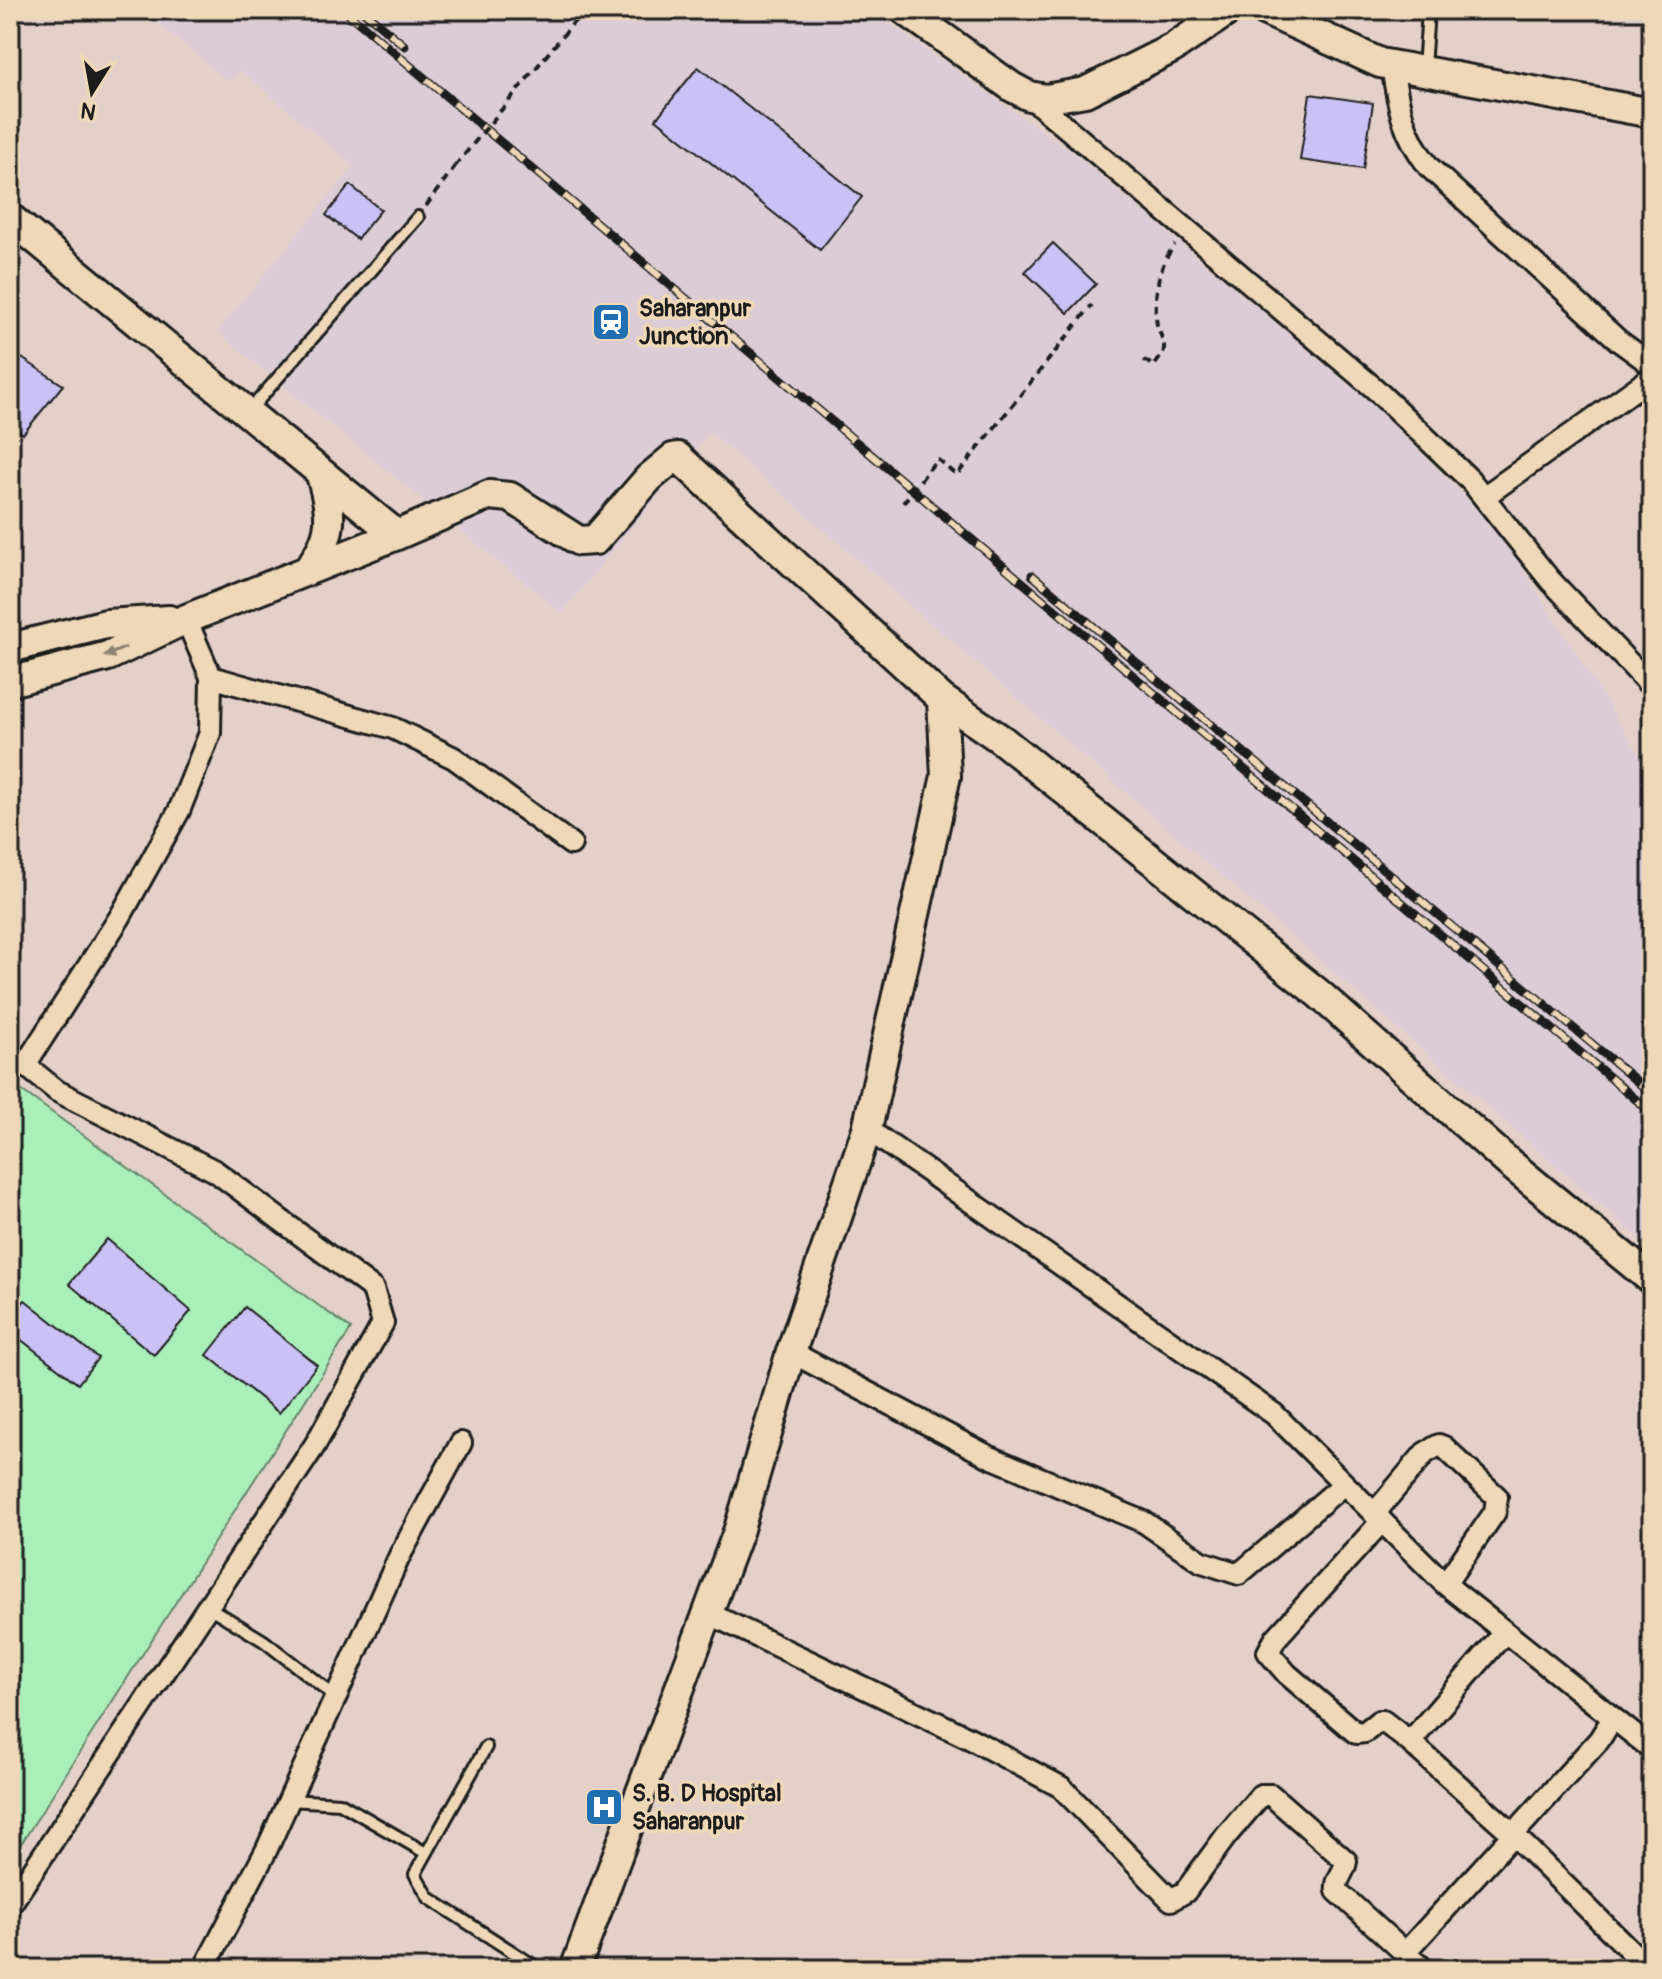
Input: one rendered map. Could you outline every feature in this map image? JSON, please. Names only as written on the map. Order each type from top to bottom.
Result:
[{"type":"street","points":[[905,10],[1029,96],[1374,388],[1485,496],[1550,580],[1652,687]]},
{"type":"street","points":[[1029,96],[1060,98],[1085,92],[1173,48],[1229,10]]},
{"type":"street","points":[[1264,10],[1380,63],[1652,113]]},
{"type":"street","points":[[1392,65],[1399,111],[1417,151],[1429,167],[1619,341],[1652,365]]},
{"type":"street","points":[[10,218],[397,535]]},
{"type":"street","points":[[1485,496],[1652,377]]},
{"type":"street","points":[[10,682],[108,656],[186,619],[489,495],[510,497],[587,543],[595,540],[649,478],[678,457],[942,699],[1002,740],[1319,994],[1508,1162],[1652,1280]]},
{"type":"street","points":[[307,571],[322,551],[329,525],[329,500],[320,472]]},
{"type":"street","points":[[10,648],[106,624],[186,619]]},
{"type":"street","points":[[10,1905],[315,1445],[383,1323],[373,1289],[215,1171],[57,1091],[17,1061],[120,917],[179,811],[210,733],[211,677],[186,619]]},
{"type":"street","points":[[211,677],[393,728],[454,758],[571,844]]},
{"type":"street","points":[[575,1969],[739,1529],[791,1352],[867,1129],[946,776],[942,699]]},
{"type":"street","points":[[867,1129],[1274,1414],[1445,1584],[1652,1749]]},
{"type":"street","points":[[791,1352],[988,1456],[1144,1522],[1202,1562],[1239,1574],[1344,1484]]},
{"type":"street","points":[[204,1969],[266,1851],[400,1555],[461,1443]]},
{"type":"street","points":[[1445,1584],[1495,1512],[1497,1497],[1439,1445],[1425,1453],[1378,1517],[1276,1638],[1268,1652],[1287,1674],[1356,1733],[1365,1732],[1383,1721],[1410,1742],[1513,1834],[1648,1963]]},
{"type":"street","points":[[708,1613],[969,1738],[1061,1787],[1171,1900],[1185,1892],[1261,1795],[1271,1795],[1346,1861],[1337,1881],[1337,1891],[1424,1969]]},
{"type":"street","points":[[1410,1742],[1505,1632]]},
{"type":"street","points":[[1405,1953],[1599,1740],[1613,1718]]},
{"type":"lane","points":[[1424,71],[1428,10]]},
{"type":"lane","points":[[248,413],[418,217]]},
{"type":"lane","points":[[207,1606],[264,1641],[336,1697]]},
{"type":"lane","points":[[486,1747],[415,1874],[429,1898],[539,1969]]},
{"type":"lane","points":[[289,1800],[340,1803],[426,1853]]},
{"type":"path","points":[[418,217],[455,166],[584,10]]},
{"type":"path","points":[[1144,360],[1154,366],[1163,353],[1157,314],[1164,257],[1188,232]]},
{"type":"path","points":[[903,503],[937,459],[957,475],[1092,305]]},
{"type":"shaded area","points":[[142,10],[870,10],[1075,154],[1372,404],[1498,529],[1652,775],[1652,1249],[710,432],[562,613],[217,332],[354,166],[241,71],[229,82]]},
{"type":"green space","points":[[10,1082],[351,1329],[10,1861]]},
{"type":"building","points":[[698,67],[862,197],[820,250],[656,119]]},
{"type":"building","points":[[1310,94],[1373,103],[1363,169],[1300,160]]},
{"type":"building","points":[[350,185],[381,210],[357,239],[326,215]]},
{"type":"building","points":[[1053,243],[1096,284],[1068,313],[1025,272]]},
{"type":"building","points":[[17,355],[63,385],[23,434],[10,423],[10,365]]},
{"type":"building","points":[[107,1239],[191,1311],[154,1355],[69,1284]]},
{"type":"building","points":[[25,1300],[98,1358],[78,1384],[10,1331],[10,1319]]},
{"type":"building","points":[[245,1307],[317,1365],[279,1413],[207,1355]]},
{"type":"railway","points":[[344,10],[1652,1113]]},
{"type":"railway","points":[[362,10],[405,46]]},
{"type":"railway","points":[[1032,575],[1652,1094]]},
{"type":"place","name":"Saharanpur Junction","points":[[611,322]]},
{"type":"place","name":"S. B. D Hospital Saharanpur","points":[[604,1807]]}]
